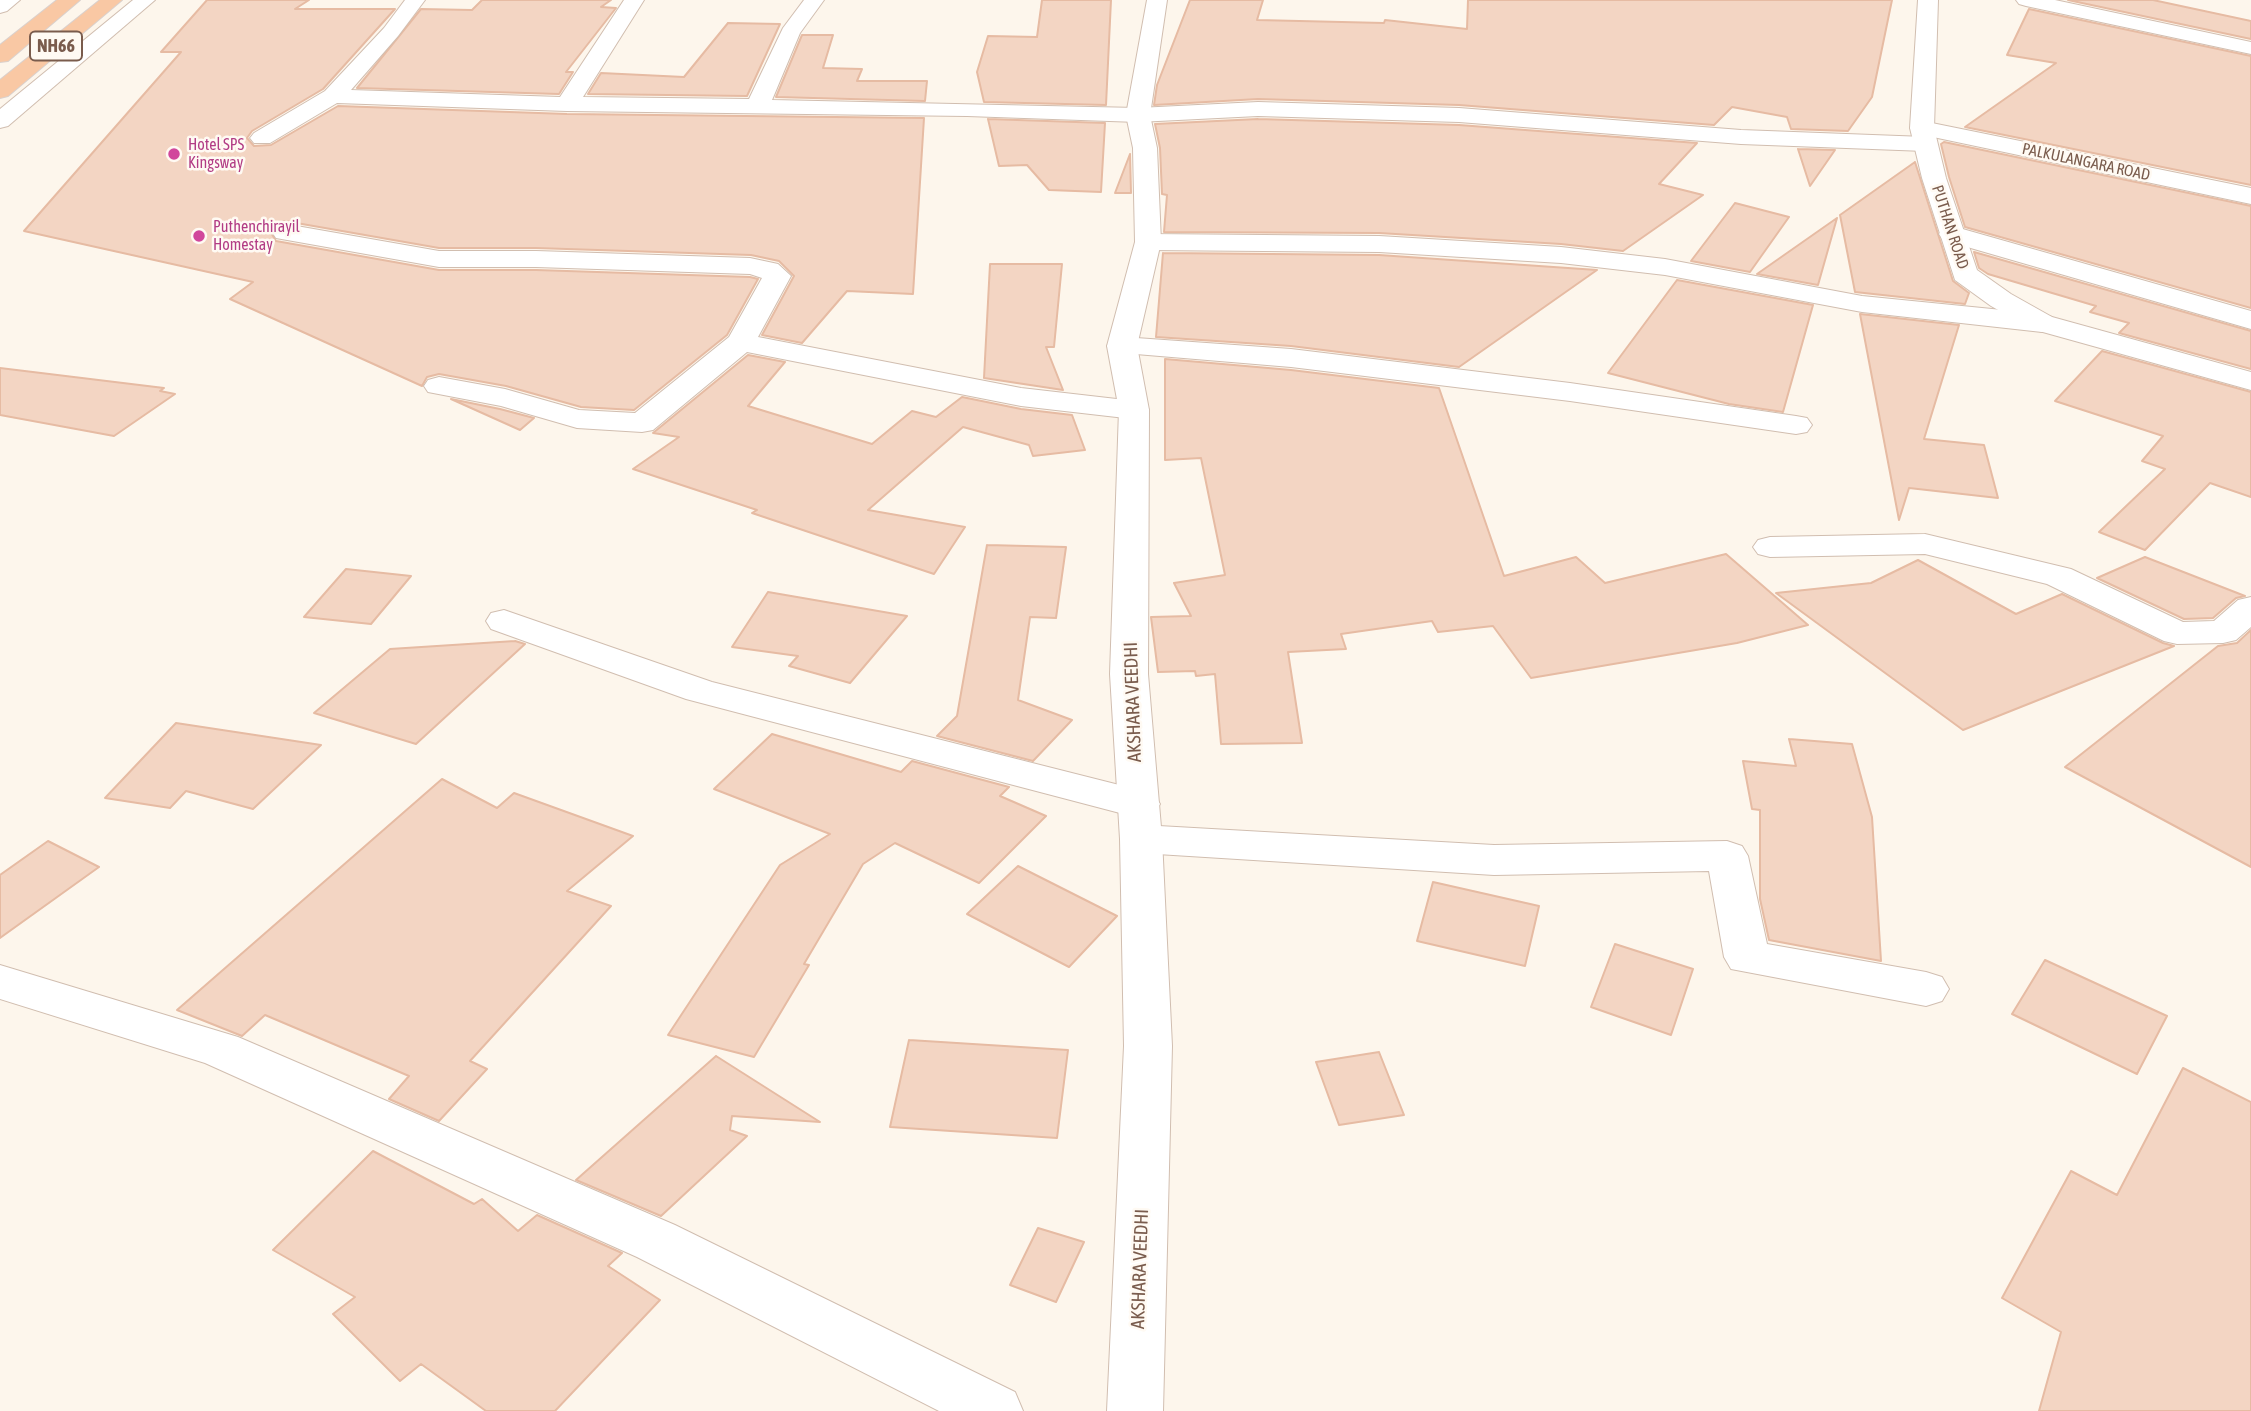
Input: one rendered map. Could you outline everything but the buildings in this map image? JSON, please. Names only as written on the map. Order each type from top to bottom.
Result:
[{"type":"highway","name":"NH66","points":[[0,56],[70,0]]},
{"type":"highway","name":"NH66","points":[[0,92],[112,0]]},
{"type":"street","points":[[0,7],[10,0]]},
{"type":"street","points":[[0,121],[145,0]]},
{"type":"street","points":[[262,138],[334,96],[391,32],[415,0]]},
{"type":"street","points":[[567,104],[634,0]]},
{"type":"street","points":[[757,108],[790,32],[814,0]]},
{"type":"street","name":"AKSHARA VEEDHI","points":[[1135,1411],[1148,1046],[1140,822],[1129,674],[1134,410],[1122,346],[1148,242],[1145,148],[1138,115],[1157,0]]},
{"type":"street","name":"PUTHAN ROAD","points":[[1928,0],[1924,136],[1965,274],[2001,300],[2042,323],[2251,382]]},
{"type":"street","points":[[2026,0],[2251,48]]},
{"type":"street","name":"PALKULANGARA ROAD","points":[[334,96],[567,104],[967,109],[1138,115],[1258,109],[1459,115],[1741,137],[1924,136],[2251,196]]},
{"type":"street","points":[[285,232],[439,260],[536,259],[750,266],[768,270],[777,276],[741,342],[642,423],[577,419],[505,398],[439,386]]},
{"type":"street","points":[[1952,234],[2251,320]]},
{"type":"street","points":[[1148,242],[1379,244],[1561,255],[1665,267],[1862,304],[2042,323]]},
{"type":"street","points":[[741,342],[1021,397],[1134,410]]},
{"type":"street","points":[[1122,346],[1291,358],[1570,392],[1796,425]]},
{"type":"street","points":[[1770,547],[1925,544],[2059,576],[2178,633],[2223,632],[2251,608]]},
{"type":"street","points":[[504,621],[699,691],[1140,822],[1494,860],[1727,856],[1747,957],[1926,989]]},
{"type":"street","points":[[0,982],[221,1050],[656,1241],[995,1411]]},
{"type":"place","name":"Hotel SPS Kingsway","points":[[174,154]]},
{"type":"place","name":"Puthenchirayil Homestay","points":[[199,236]]}]
